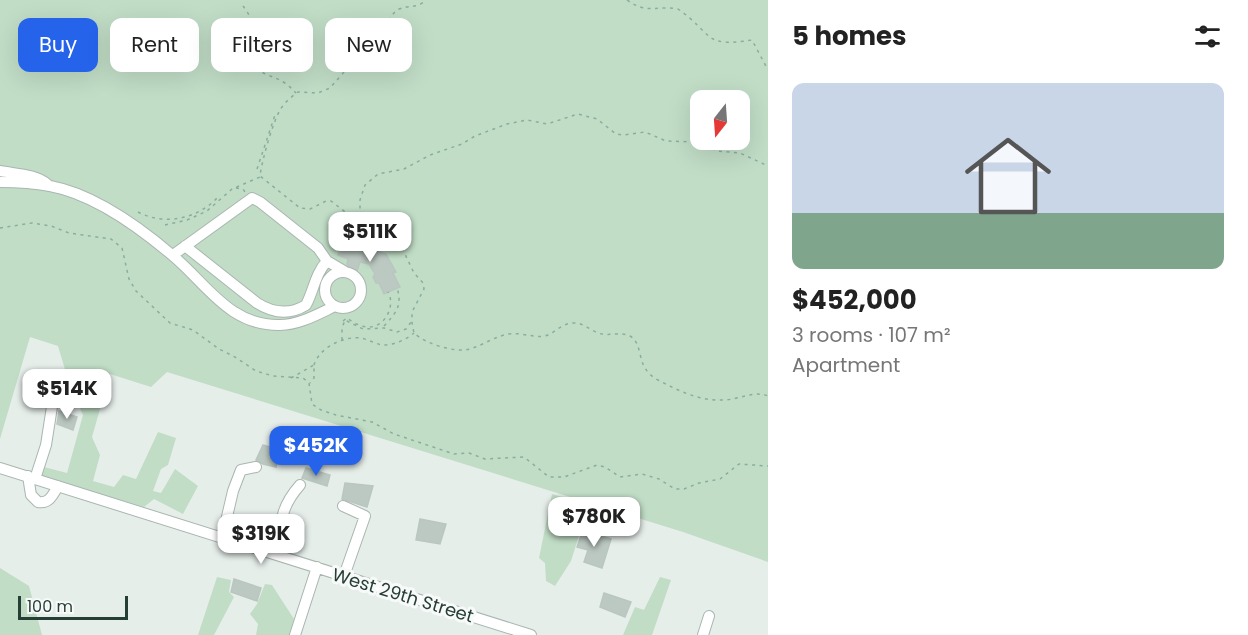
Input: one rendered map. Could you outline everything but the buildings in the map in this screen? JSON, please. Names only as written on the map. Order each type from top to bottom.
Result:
[{"type":"street","points":[[0,171],[31,176],[50,186]]},
{"type":"street","points":[[0,182],[50,186],[102,206],[130,222],[173,255],[233,314],[247,320],[279,326],[295,324],[335,306],[347,308],[352,306],[357,302],[362,291],[359,280],[350,272],[327,261],[318,248],[252,198],[173,255]]},
{"type":"street","points":[[185,246],[267,310],[289,312],[306,305],[312,294],[316,276],[327,261]]},
{"type":"street","points":[[326,297],[325,285],[328,279],[344,271]]},
{"type":"street","points":[[312,294],[326,297],[335,306]]},
{"type":"street","points":[[58,486],[46,502],[38,502],[31,495],[31,478],[46,445],[56,381],[59,376]]},
{"type":"street","points":[[222,538],[233,491],[241,470],[256,467]]},
{"type":"street","name":"West 29th Street","points":[[0,468],[531,635]]},
{"type":"street","points":[[280,556],[282,515],[288,498],[300,485]]},
{"type":"street","points":[[343,506],[365,516],[344,576]]},
{"type":"street","points":[[295,635],[316,567]]},
{"type":"street","points":[[703,635],[709,616]]},
{"type":"path","points":[[416,0],[420,5]]},
{"type":"path","points":[[390,18],[396,11],[420,5],[426,0]]},
{"type":"path","points":[[627,0],[639,7],[652,10],[678,9],[714,41],[734,43],[752,40],[768,70]]},
{"type":"path","points":[[243,6],[257,34],[258,40],[252,56],[255,68],[263,74],[280,78],[296,93],[318,93],[330,88],[344,72]]},
{"type":"path","points":[[260,176],[280,110],[296,93]]},
{"type":"path","points":[[365,224],[360,212],[360,200],[365,185],[378,174],[404,169],[475,136],[507,124],[527,120],[552,123],[560,118],[578,114],[597,119],[616,134],[645,132],[666,141],[698,142],[717,151],[740,153],[768,166]]},
{"type":"path","points":[[257,169],[275,116]]},
{"type":"path","points":[[165,225],[207,212],[234,188],[260,176]]},
{"type":"path","points":[[260,176],[300,208],[310,209],[331,201],[354,218],[382,232],[402,248],[414,273],[423,283],[424,289],[416,303],[409,337]]},
{"type":"path","points":[[240,184],[249,200]]},
{"type":"path","points":[[234,188],[243,189]]},
{"type":"path","points":[[138,212],[162,220],[181,218],[201,211],[218,197]]},
{"type":"path","points":[[354,218],[360,212]]},
{"type":"path","points":[[0,228],[32,223],[51,226],[69,233],[111,239],[122,248],[129,279],[136,291],[170,323],[193,330],[256,371],[273,376],[303,378],[309,383],[312,404],[321,410],[372,422],[394,434],[454,454],[469,453],[485,459],[524,457],[549,477],[564,477],[601,466],[620,477],[642,474],[658,479],[670,487],[680,489],[720,479],[739,464],[768,466]]},
{"type":"path","points":[[383,328],[398,310],[400,302],[397,288]]},
{"type":"path","points":[[343,321],[347,318],[369,327],[384,320],[391,304],[388,292]]},
{"type":"path","points":[[342,342],[342,328],[345,320],[363,328],[383,328],[402,332],[412,321]]},
{"type":"path","points":[[412,329],[417,336],[432,345],[463,350],[500,336],[517,333],[546,336],[565,324],[578,323],[606,336],[617,334],[629,336],[637,344],[640,359],[647,372],[688,395],[723,400],[754,394],[768,396]]},
{"type":"path","points":[[309,383],[314,378],[314,365],[318,354],[322,351],[358,338],[382,345],[398,342],[414,333]]},
{"type":"path","points":[[409,337],[417,336]]},
{"type":"path","points":[[290,378],[314,365]]},
{"type":"green space","points":[[0,0],[768,0],[768,562],[683,532],[167,372],[151,387],[110,374],[92,437],[100,455],[93,481],[114,487],[123,475],[136,479],[158,432],[176,438],[168,465],[161,469],[153,491],[161,493],[175,469],[198,486],[183,514],[154,499],[144,507],[40,476],[44,467],[67,473],[83,415],[70,386],[58,346],[30,337],[0,439]]},
{"type":"green space","points":[[552,494],[627,516],[615,517],[611,528],[583,523],[571,561],[555,586],[546,581],[545,563],[539,558]]},
{"type":"green space","points":[[0,568],[29,586],[42,635],[0,635]]},
{"type":"green space","points":[[217,577],[231,580],[229,592],[234,597],[214,635],[198,635]]},
{"type":"green space","points":[[660,577],[671,580],[652,635],[623,635],[635,607],[644,610]]},
{"type":"green space","points":[[265,584],[272,585],[294,619],[289,635],[256,635],[258,624],[250,614]]}]
